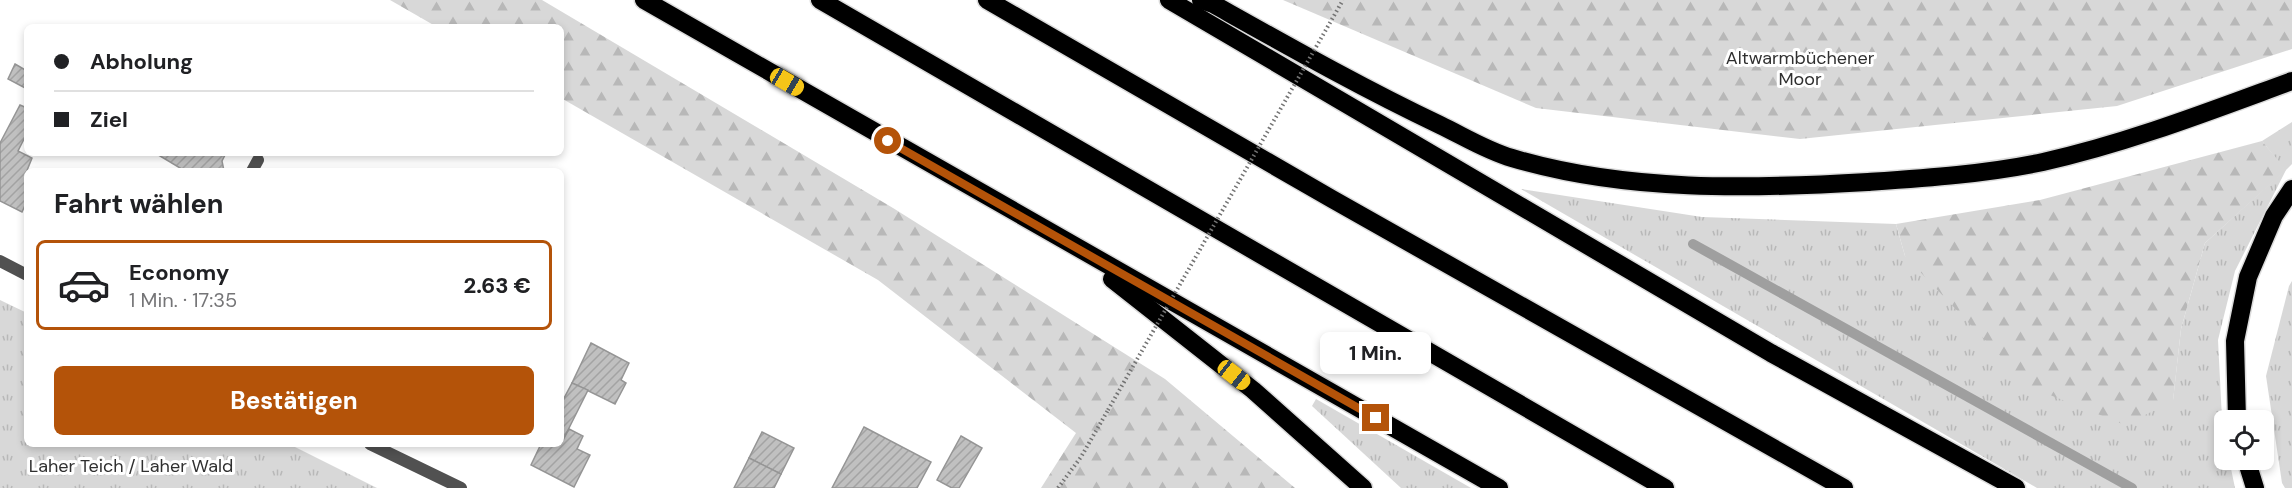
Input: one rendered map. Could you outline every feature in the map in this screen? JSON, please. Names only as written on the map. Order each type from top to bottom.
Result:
[{"type":"highway","points":[[644,0],[1499,488]]},
{"type":"highway","points":[[820,0],[1665,488]]},
{"type":"highway","points":[[987,0],[1844,488]]},
{"type":"highway","points":[[1169,0],[1770,353],[2016,488]]},
{"type":"highway","points":[[1202,0],[1401,106],[1510,158],[1615,180],[1727,186],[1827,184],[1933,178],[2042,162],[2156,130],[2292,81]]},
{"type":"highway","points":[[2237,410],[2235,341],[2248,277],[2274,216],[2292,189]]},
{"type":"highway","points":[[1066,242],[1253,390],[1363,488]]},
{"type":"highway","points":[[2249,470],[2255,488]]},
{"type":"highway","points":[[1813,471],[1853,488]]},
{"type":"street","points":[[0,261],[24,273]]},
{"type":"street","points":[[376,447],[462,488]]},
{"type":"path","points":[[1058,488],[1081,457],[1343,0]]},
{"type":"green space","points":[[390,0],[542,0],[893,208],[1165,379],[1295,488],[1041,488],[1076,433],[878,280],[564,100],[564,24],[432,24]]},
{"type":"green space","name":"Altwarmbüchener Moor","points":[[1283,0],[2292,0],[2292,49],[2117,106],[1800,139],[1536,108]]},
{"type":"green space","points":[[2292,122],[2292,164],[2286,170],[2235,271],[2218,340],[2222,410],[2214,410],[2214,470],[2231,470],[2235,488],[2037,488],[1521,189],[1702,217],[1896,224],[1905,256],[2173,400],[2181,329],[2205,243],[2285,170],[2262,141]]},
{"type":"green space","points":[[2262,141],[2286,170],[2205,243],[2181,329],[2173,401],[2125,425],[2030,387],[1905,256],[1896,224],[2040,200]]},
{"type":"green space","points":[[2292,281],[2292,488],[2285,488],[2282,483],[2274,430],[2274,410],[2271,410],[2266,376]]},
{"type":"green space","name":"Laher Teich / Laher Wald","points":[[0,300],[24,312],[24,447],[295,447],[377,488],[0,488]]},
{"type":"green space","points":[[1316,399],[1471,488],[1401,488],[1312,406]]},
{"type":"building","points":[[15,64],[24,69],[24,87],[8,79]]},
{"type":"building","points":[[20,105],[24,107],[24,139],[18,151],[32,158],[28,168],[24,168],[22,212],[0,201],[0,143]]},
{"type":"building","points":[[160,156],[224,156],[222,161],[223,168],[180,168]]},
{"type":"building","points":[[591,343],[629,363],[621,380],[626,383],[615,404],[572,383]]},
{"type":"building","points":[[572,383],[588,390],[564,438],[564,398]]},
{"type":"building","points":[[864,427],[931,462],[917,488],[832,488]]},
{"type":"building","points":[[569,429],[583,436],[577,449],[590,455],[574,487],[531,465],[540,447],[564,447],[564,438]]},
{"type":"building","points":[[762,432],[794,448],[781,474],[749,458]]},
{"type":"building","points":[[961,436],[982,448],[959,488],[952,488],[937,480]]},
{"type":"building","points":[[749,458],[781,474],[774,488],[734,488]]},
{"type":"waterway","points":[[1693,244],[2132,488]]},
{"type":"route","points":[[888,141],[1376,418]]}]
